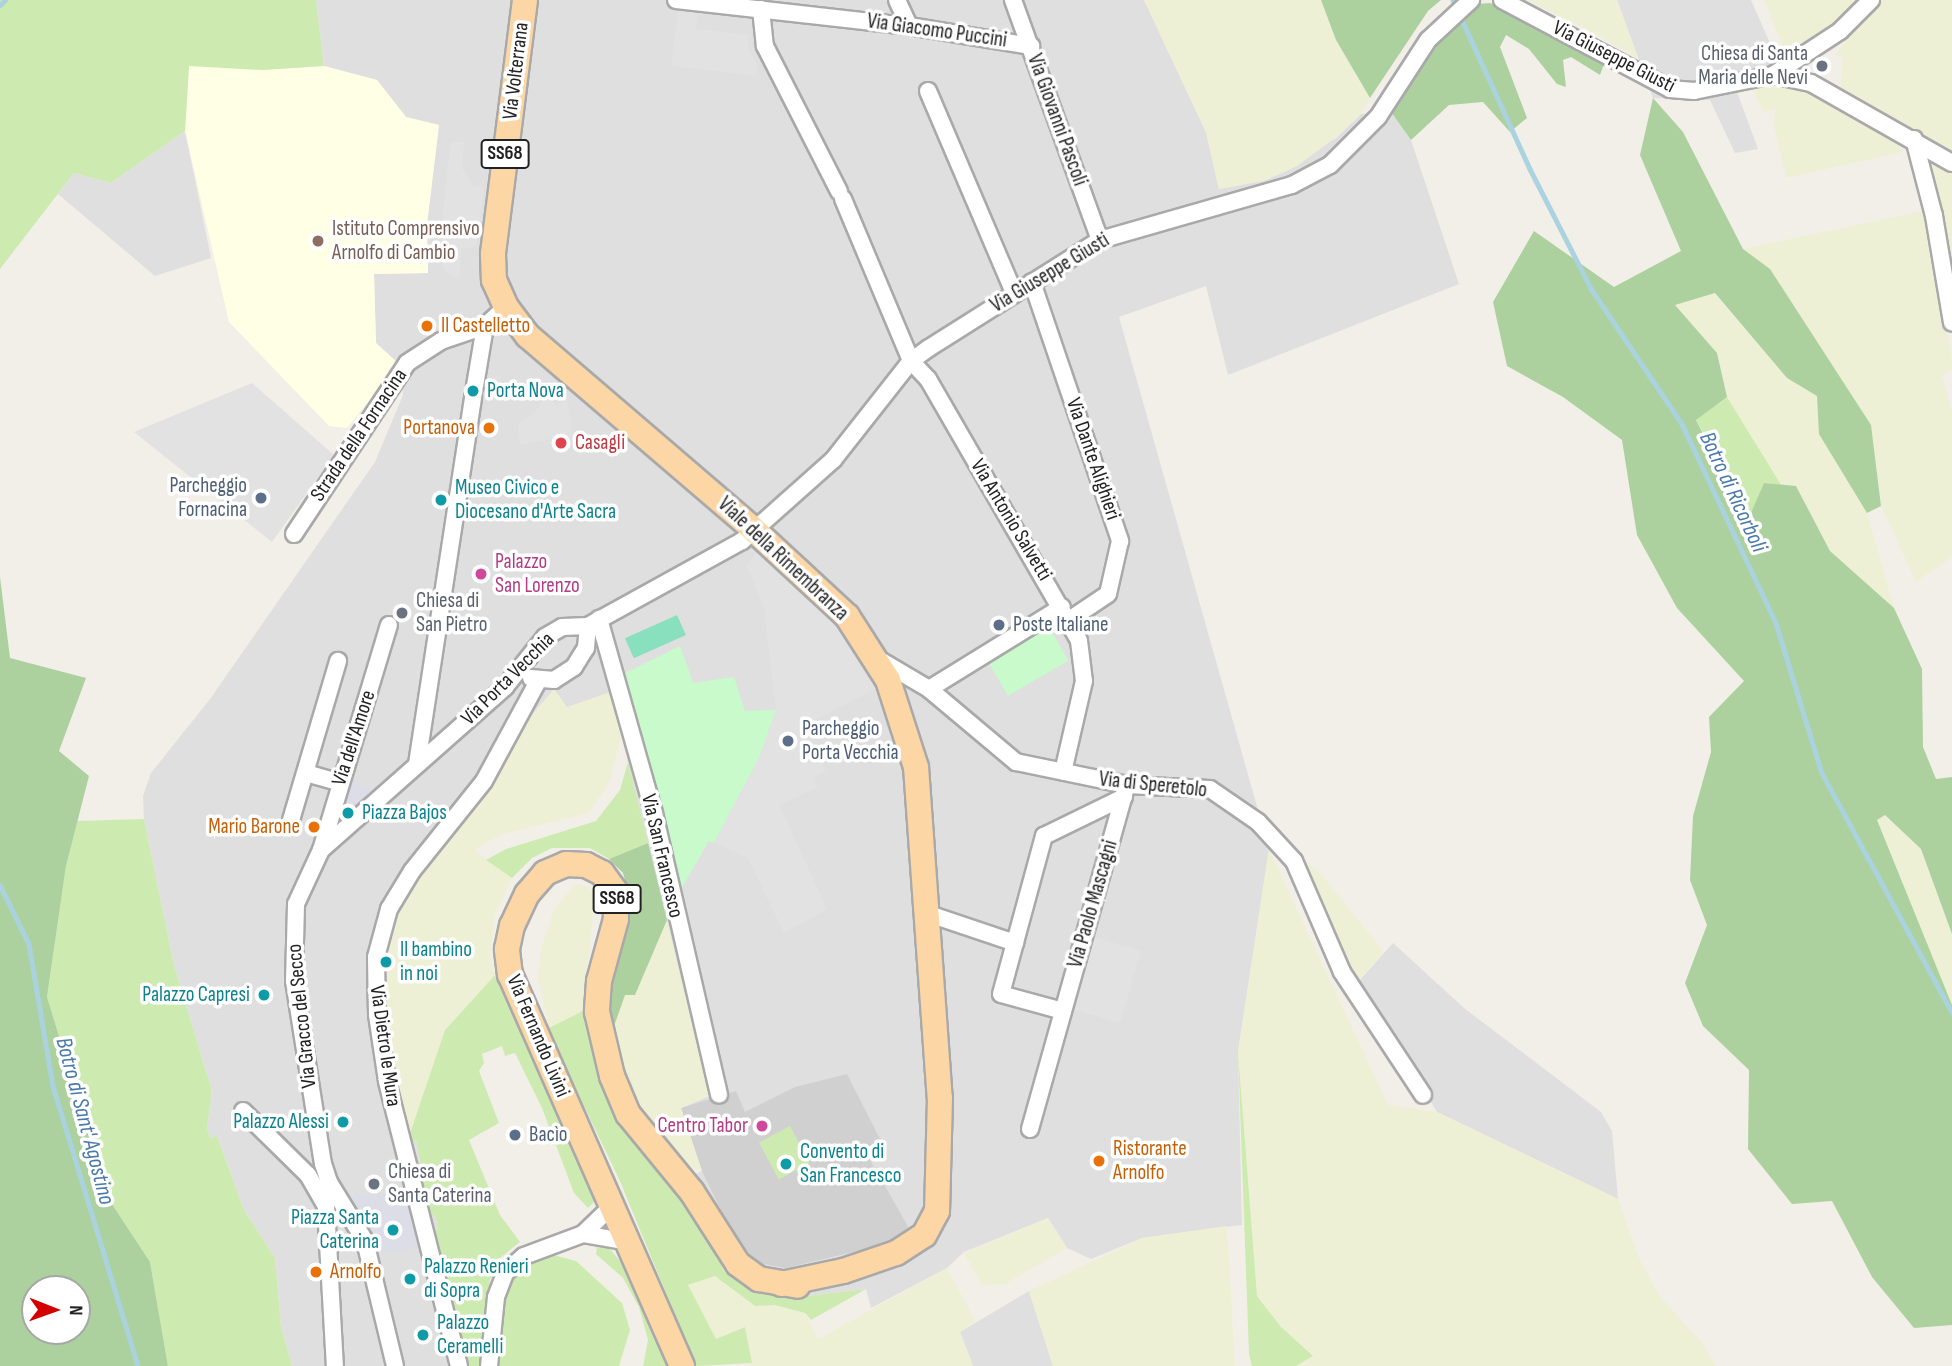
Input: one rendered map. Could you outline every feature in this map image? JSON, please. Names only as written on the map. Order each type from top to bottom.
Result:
[{"type":"main road","name":"Via Volterrana","points":[[506,307],[495,280],[493,254],[525,0]]},
{"type":"main road","name":"Viale della Rimembranza","points":[[506,307],[527,336],[828,596],[878,659],[899,709],[916,767],[929,914],[940,1098],[954,1191],[951,1218],[943,1239],[919,1258],[859,1281],[822,1287],[781,1284]]},
{"type":"main road","name":"Via Fernando Livini","points":[[613,1205],[523,1009],[507,962],[512,926],[527,894],[545,873],[571,863],[602,873],[616,896],[615,925],[597,1006],[606,1054],[625,1108],[698,1200],[735,1261],[759,1279],[781,1284]]},
{"type":"main road","name":"SS68","points":[[613,1205],[682,1366]]},
{"type":"street","name":"Via Giacomo Puccini","points":[[676,0],[909,26],[1031,46]]},
{"type":"street","points":[[897,0],[909,26]]},
{"type":"street","name":"Via Giovanni Pascoli","points":[[1013,0],[1100,240]]},
{"type":"street","name":"Via Giuseppe Giusti","points":[[754,530],[832,460],[911,361],[1014,293],[1100,240],[1318,173],[1378,117],[1441,26],[1472,0]]},
{"type":"street","name":"Via Giuseppe Giusti","points":[[1502,0],[1670,89],[1694,91],[1773,75]]},
{"type":"street","points":[[1773,75],[1840,31],[1871,0]]},
{"type":"street","name":"Via Antonio Salvetti","points":[[761,9],[765,46],[841,195],[911,361],[928,379],[1049,583],[1083,652],[1085,670],[1063,772]]},
{"type":"street","points":[[1773,75],[1834,92],[1952,163]]},
{"type":"street","points":[[928,91],[1014,293]]},
{"type":"street","points":[[1914,139],[1934,216],[1952,322]]},
{"type":"street","name":"Via Dante Alighieri","points":[[929,690],[1065,614],[1108,594],[1120,541],[1032,282]]},
{"type":"street","name":"Strada della Fornacina","points":[[294,534],[407,363],[441,341],[483,334],[506,307]]},
{"type":"street","points":[[417,764],[483,334]]},
{"type":"street","name":"Via Porta Vecchia","points":[[417,764],[524,668],[545,637],[562,627],[593,622],[727,551],[754,530]]},
{"type":"street","points":[[524,668],[538,681],[558,679],[578,662],[586,648],[593,622]]},
{"type":"street","name":"Via San Francesco","points":[[593,622],[613,671],[666,869],[719,1094]]},
{"type":"street","name":"Via dell'Amore","points":[[321,850],[389,625]]},
{"type":"street","name":"Via di Speretolo","points":[[878,659],[929,690],[1009,758],[1125,791],[1189,785],[1216,791],[1280,842],[1301,875],[1342,972],[1423,1095]]},
{"type":"street","points":[[291,820],[338,662]]},
{"type":"street","name":"Via Dietro le Mura","points":[[459,1366],[387,1081],[377,1015],[376,963],[389,909],[412,871],[484,781],[538,681]]},
{"type":"street","name":"Via Gracco del Secco","points":[[329,1182],[319,1143],[292,959],[299,895],[321,850],[417,764]]},
{"type":"street","points":[[306,773],[340,783]]},
{"type":"street","name":"Via Paolo Mascagni","points":[[1063,1011],[1001,994],[1044,836],[1125,791]]},
{"type":"street","name":"Via Paolo Mascagni","points":[[1030,1129],[1125,791]]},
{"type":"street","points":[[929,914],[1015,943]]},
{"type":"street","points":[[243,1111],[308,1174],[326,1208]]},
{"type":"street","points":[[329,1182],[326,1208],[335,1366]]},
{"type":"street","points":[[329,1182],[365,1241],[395,1366]]},
{"type":"street","points":[[489,1366],[502,1277],[518,1260],[583,1234],[613,1205]]},
{"type":"street","points":[[583,1234],[629,1242]]},
{"type":"shaded area","points":[[316,0],[1144,0],[1206,132],[1219,189],[1335,139],[1361,114],[1391,112],[1411,140],[1459,284],[1228,375],[1206,286],[1119,317],[1269,849],[1238,1052],[1242,1225],[1142,1238],[1091,1259],[1067,1248],[1048,1218],[964,1252],[947,1268],[871,1308],[866,1289],[790,1298],[736,1281],[714,1258],[692,1213],[671,1186],[702,1171],[681,1108],[709,1096],[611,692],[567,708],[483,791],[407,1142],[416,1139],[421,1167],[414,1169],[435,1215],[438,1229],[434,1230],[465,1366],[292,1366],[281,1326],[275,1258],[244,1210],[217,1136],[210,1138],[207,1128],[212,1091],[174,965],[144,819],[143,796],[151,773],[210,699],[375,462],[403,395],[399,364],[376,343],[374,274],[428,273],[427,224],[439,125],[406,117],[377,80],[324,66]]},
{"type":"shaded area","points":[[1144,0],[1321,0],[1336,40],[1370,98],[1361,114],[1335,138],[1297,166],[1264,181],[1219,189],[1206,132]]},
{"type":"shaded area","points":[[1526,0],[1617,0],[1638,59],[1592,32]]},
{"type":"shaded area","points":[[1617,0],[1751,0],[1787,82],[1737,92],[1758,149],[1735,153],[1710,100],[1653,98]]},
{"type":"shaded area","points":[[1764,0],[1856,0],[1834,24],[1792,51],[1783,46]]},
{"type":"shaded area","points":[[1879,0],[1952,0],[1952,155],[1840,87],[1843,58],[1835,55]]},
{"type":"shaded area","points":[[678,7],[698,9],[696,29],[749,35],[748,48],[757,65],[756,76],[671,66]]},
{"type":"shaded area","name":"Istituto Comprensivo Arnolfo di Cambio","points":[[189,65],[262,70],[324,66],[377,80],[406,117],[439,125],[427,224],[428,273],[374,274],[376,343],[399,364],[347,428],[329,426],[229,322],[185,131]]},
{"type":"shaded area","points":[[1787,82],[1803,83],[1890,130],[1903,152],[1786,178],[1774,127],[1775,109],[1763,112],[1753,88]]},
{"type":"shaded area","points":[[185,131],[211,258],[155,276],[58,194],[74,173],[111,183]]},
{"type":"shaded area","points":[[451,142],[464,142],[462,168],[473,186],[484,187],[476,247],[461,249],[459,279],[445,272],[438,251]]},
{"type":"shaded area","points":[[1926,155],[1952,168],[1952,287]]},
{"type":"shaded area","points":[[1927,210],[1952,359],[1952,370],[1942,375],[1952,412],[1952,557],[1916,582],[1881,506],[1871,425],[1743,249]]},
{"type":"shaded area","points":[[1714,293],[1787,378],[1817,396],[1820,434],[1867,513],[1894,608],[1830,551],[1796,486],[1781,485],[1727,397],[1717,353],[1675,305]]},
{"type":"shaded area","name":"Parcheggio Fornacina","points":[[252,383],[334,455],[272,542],[134,432]]},
{"type":"shaded area","points":[[567,395],[572,435],[520,445],[518,423],[534,414],[545,397],[558,406]]},
{"type":"shaded area","name":"Parcheggio Porta Vecchia","points":[[760,550],[839,624],[879,687],[803,726],[826,771],[813,778],[818,787],[779,805],[827,909],[784,933],[748,858],[714,843],[760,756],[776,710],[764,608],[747,565]]},
{"type":"shaded area","points":[[554,689],[567,707],[611,692],[621,738],[609,783],[589,813],[500,835],[474,850],[512,878],[495,914],[490,955],[495,975],[445,1030],[407,1142],[382,1010],[383,947],[401,897],[518,731]]},
{"type":"shaded area","name":"Piazza Bajos","points":[[339,772],[377,793],[329,855],[312,841]]},
{"type":"shaded area","points":[[1885,815],[1921,848],[1952,934],[1952,1005],[1877,820]]},
{"type":"shaded area","points":[[1269,849],[1388,1105],[1437,1112],[1618,1199],[1639,1258],[1659,1295],[1703,1344],[1716,1366],[1296,1366],[1312,1356],[1281,1327],[1257,1297],[1238,1052]]},
{"type":"shaded area","points":[[1295,852],[1323,876],[1384,952],[1358,981],[1341,956]]},
{"type":"shaded area","points":[[575,884],[589,887],[595,896],[583,1011],[549,1028],[538,978],[541,950],[553,911]]},
{"type":"shaded area","points":[[667,920],[709,1096],[681,1108],[702,1171],[688,1167],[639,1112],[625,1082],[612,1032],[625,995],[635,994]]},
{"type":"shaded area","points":[[1093,937],[1141,951],[1120,1023],[1072,1009]]},
{"type":"shaded area","points":[[1393,943],[1464,1008],[1601,1112],[1612,1131],[1618,1199],[1437,1112],[1358,982]]},
{"type":"shaded area","name":"Convento di San Francesco","points":[[847,1074],[880,1139],[872,1144],[876,1152],[869,1158],[910,1230],[879,1246],[785,1268],[755,1262],[729,1227],[702,1171],[681,1108],[736,1091],[745,1112],[795,1087]]},
{"type":"shaded area","name":"Piazza Santa Caterina","points":[[405,1193],[426,1246],[376,1255],[358,1208],[346,1195]]},
{"type":"shaded area","points":[[1048,1218],[1067,1248],[1005,1284],[982,1285],[964,1253]]},
{"type":"shaded area","points":[[1227,1226],[1235,1366],[1053,1366],[1029,1291],[1142,1238]]},
{"type":"shaded area","points":[[947,1268],[976,1322],[960,1332],[973,1366],[746,1366],[752,1363],[744,1327],[716,1339],[687,1286],[715,1275],[755,1306],[775,1305],[805,1313],[818,1339]]},
{"type":"shaded area","points":[[1029,1291],[1053,1366],[973,1366],[960,1332]]},
{"type":"green space","points":[[0,0],[316,0],[324,66],[262,70],[189,66],[185,131],[111,183],[74,173],[0,269]]},
{"type":"green space","points":[[1321,0],[1441,0],[1428,11],[1370,98],[1336,40]]},
{"type":"green space","points":[[1490,3],[1606,58],[1600,75],[1571,57],[1563,60],[1566,87],[1557,84],[1529,49],[1506,35],[1500,47],[1527,118],[1510,132],[1483,102],[1449,105],[1411,140],[1391,112],[1446,32],[1477,4]]},
{"type":"green space","points":[[1653,98],[1683,132],[1743,249],[1770,269],[1871,425],[1881,506],[1867,513],[1819,434],[1817,396],[1787,378],[1715,293],[1675,305],[1717,353],[1727,397],[1696,420],[1748,520],[1764,483],[1796,486],[1830,551],[1894,608],[1922,669],[1923,747],[1936,779],[1952,777],[1952,934],[1921,849],[1885,815],[1877,820],[1952,1005],[1952,1325],[1914,1328],[1872,1277],[1832,1201],[1792,1204],[1748,1149],[1749,1070],[1703,1026],[1685,983],[1707,925],[1690,880],[1693,816],[1711,752],[1709,717],[1744,681],[1677,608],[1637,535],[1622,440],[1563,397],[1507,366],[1493,302],[1534,231],[1614,287],[1681,251],[1640,155]]},
{"type":"green space","points":[[1727,397],[1781,485],[1764,483],[1749,521],[1696,419]]},
{"type":"green space","points":[[0,577],[10,658],[86,678],[59,751],[89,776],[66,866],[47,997],[110,1201],[150,1262],[168,1366],[0,1366]]},
{"type":"green space","points":[[677,615],[686,635],[634,658],[625,638]]},
{"type":"green space","points":[[1049,627],[1068,661],[1008,696],[988,662]]},
{"type":"green space","points":[[680,646],[693,683],[734,677],[745,711],[776,710],[760,756],[714,843],[709,841],[678,894],[621,675]]},
{"type":"green space","points":[[628,762],[648,843],[609,859],[590,848],[552,848],[532,858],[512,878],[486,860],[506,849],[596,821],[620,790]]},
{"type":"green space","points":[[144,819],[174,965],[212,1091],[207,1128],[210,1138],[217,1136],[244,1210],[275,1258],[281,1326],[292,1366],[168,1366],[150,1262],[110,1201],[47,997],[66,866],[77,821]]},
{"type":"green space","points":[[648,843],[667,920],[635,995],[625,995],[612,1032],[610,991],[630,899],[623,873],[609,859]]},
{"type":"green space","points":[[495,975],[553,1097],[595,1201],[588,1208],[574,1193],[542,1108],[515,1053],[505,1056],[502,1046],[482,1054],[484,1063],[479,1071],[499,1123],[469,1140],[500,1215],[520,1242],[500,1258],[490,1280],[481,1366],[465,1366],[433,1230],[438,1229],[435,1215],[429,1215],[414,1169],[421,1166],[416,1140],[407,1142],[445,1030]]},
{"type":"green space","points":[[583,1011],[597,1073],[616,1120],[692,1213],[725,1272],[746,1287],[790,1298],[866,1289],[811,1320],[805,1313],[775,1305],[755,1306],[715,1276],[688,1285],[716,1339],[745,1327],[752,1363],[696,1366],[619,1179],[547,1029]]},
{"type":"green space","points":[[1238,1052],[1257,1296],[1281,1327],[1313,1356],[1296,1366],[1252,1366],[1249,1354]]},
{"type":"green space","points":[[790,1126],[810,1163],[779,1180],[759,1142]]},
{"type":"green space","points":[[597,1247],[610,1249],[631,1274],[668,1366],[643,1366],[648,1340],[639,1307],[623,1278],[596,1254]]},
{"type":"green space","points":[[549,1254],[576,1261],[622,1303],[630,1330],[619,1366],[495,1366],[504,1287],[521,1266]]},
{"type":"waterway","name":"Botro di Sant' Agostino","points":[[0,5],[5,0]]},
{"type":"waterway","name":"Botro di Ricorboli","points":[[1453,0],[1530,169],[1592,290],[1682,424],[1776,623],[1822,773],[1952,1012]]},
{"type":"waterway","name":"Botro di Sant' Agostino","points":[[0,885],[29,944],[53,1086],[138,1366]]},
{"type":"place","name":"Chiesa di Santa Maria delle Nevi","points":[[1822,66]]},
{"type":"place","name":"Istituto Comprensivo Arnolfo di Cambio","points":[[318,241]]},
{"type":"place","name":"Il Castelletto","points":[[427,326]]},
{"type":"place","name":"Porta Nova","points":[[473,391]]},
{"type":"place","name":"Portanova","points":[[489,428]]},
{"type":"place","name":"Casagli","points":[[561,443]]},
{"type":"place","name":"Parcheggio Fornacina","points":[[261,498]]},
{"type":"place","name":"Museo Civico e Diocesano d'Arte Sacra","points":[[441,500]]},
{"type":"place","name":"Palazzo San Lorenzo","points":[[481,574]]},
{"type":"place","name":"Chiesa di San Pietro","points":[[402,613]]},
{"type":"place","name":"Poste Italiane","points":[[999,625]]},
{"type":"place","name":"Parcheggio Porta Vecchia","points":[[788,741]]},
{"type":"place","name":"Piazza Bajos","points":[[348,813]]},
{"type":"place","name":"Mario Barone","points":[[314,827]]},
{"type":"place","name":"Il bambino in noi","points":[[386,962]]},
{"type":"place","name":"Palazzo Capresi","points":[[264,995]]},
{"type":"place","name":"Palazzo Alessi","points":[[343,1122]]},
{"type":"place","name":"Centro Tabor","points":[[762,1126]]},
{"type":"place","name":"Bacìo","points":[[515,1135]]},
{"type":"place","name":"Ristorante Arnolfo","points":[[1099,1161]]},
{"type":"place","name":"Convento di San Francesco","points":[[786,1164]]},
{"type":"place","name":"Chiesa di Santa Caterina","points":[[374,1184]]},
{"type":"place","name":"Piazza Santa Caterina","points":[[393,1230]]},
{"type":"place","name":"Arnolfo","points":[[316,1272]]},
{"type":"place","name":"Palazzo Renieri di Sopra","points":[[410,1279]]},
{"type":"place","name":"Palazzo Ceramelli","points":[[423,1335]]}]
